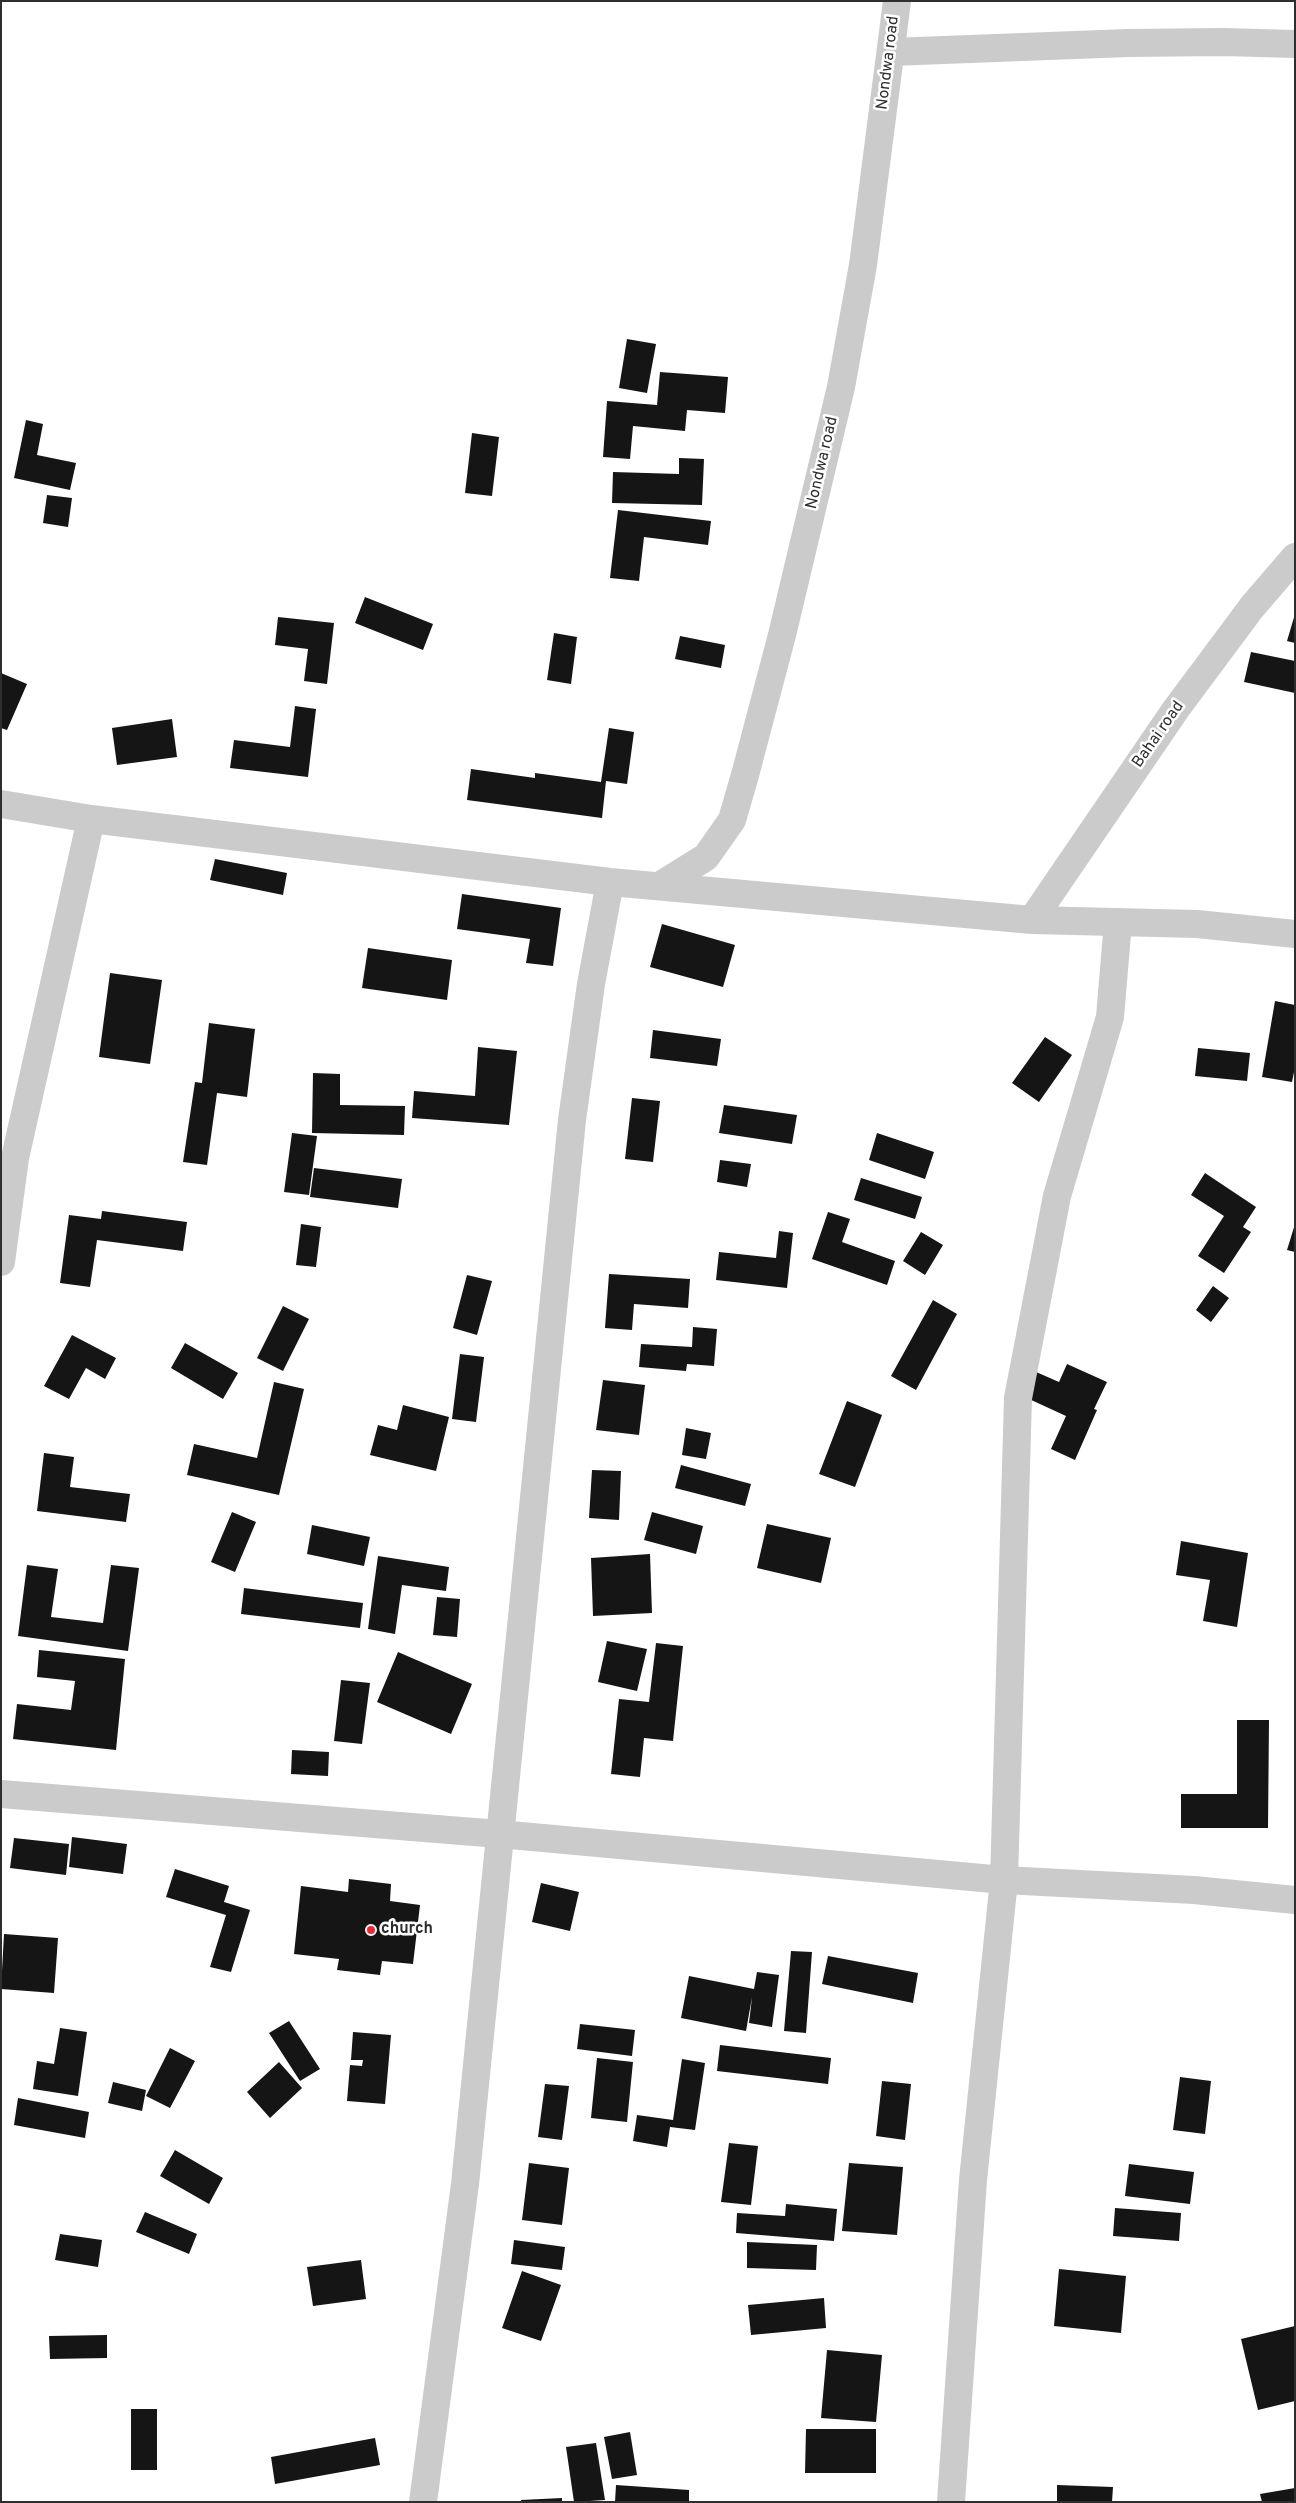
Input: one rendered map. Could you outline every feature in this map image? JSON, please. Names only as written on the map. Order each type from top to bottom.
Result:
[{"type":"street","name":"Nondwa road","points":[[661,885],[706,857],[732,820],[745,775],[782,635],[841,387],[862,265],[897,1]]},
{"type":"street","points":[[890,52],[1128,43],[1223,42],[1295,44]]},
{"type":"street","name":"Bahai road","points":[[1032,920],[1176,710],[1252,607],[1295,557]]},
{"type":"street","points":[[1,804],[91,818],[610,882],[661,885],[1032,920],[1197,924],[1295,934]]},
{"type":"street","points":[[1,1262],[14,1158],[91,818]]},
{"type":"street","points":[[423,2502],[465,2184],[572,1120],[591,984],[610,882]]},
{"type":"street","points":[[951,2502],[973,2180],[1004,1880],[1018,1398],[1057,1196],[1110,1017],[1118,922]]},
{"type":"street","points":[[1,1794],[499,1834],[1004,1880],[1194,1890],[1295,1900]]},
{"type":"building","points":[[627,339],[656,344],[647,393],[619,388]]},
{"type":"building","points":[[660,372],[728,377],[725,413],[687,410],[685,431],[633,426],[630,459],[603,457],[607,401],[657,405]]},
{"type":"building","points":[[26,420],[43,424],[37,455],[76,463],[70,490],[14,478]]},
{"type":"building","points":[[472,433],[499,437],[492,496],[465,493]]},
{"type":"building","points":[[679,458],[704,459],[702,505],[612,503],[613,472],[679,474]]},
{"type":"building","points":[[47,495],[72,498],[68,527],[43,523]]},
{"type":"building","points":[[618,510],[711,521],[708,545],[644,537],[639,581],[610,578]]},
{"type":"building","points":[[365,597],[433,624],[423,650],[355,623]]},
{"type":"building","points":[[1295,614],[1295,643],[1287,641]]},
{"type":"building","points":[[278,617],[334,623],[327,684],[304,681],[308,649],[275,645]]},
{"type":"building","points":[[554,633],[577,637],[571,684],[547,680]]},
{"type":"building","points":[[680,636],[725,645],[721,668],[675,659]]},
{"type":"building","points":[[1251,652],[1295,661],[1295,693],[1244,682]]},
{"type":"building","points":[[1,673],[27,684],[7,730],[1,728]]},
{"type":"building","points":[[295,706],[316,709],[308,777],[230,768],[234,740],[290,747]]},
{"type":"building","points":[[172,719],[177,757],[117,765],[112,728]]},
{"type":"building","points":[[609,728],[634,732],[627,784],[606,781],[602,818],[467,800],[471,769],[535,778],[535,773],[601,782]]},
{"type":"building","points":[[215,859],[287,873],[283,895],[210,880]]},
{"type":"building","points":[[462,894],[561,908],[553,966],[526,963],[530,939],[457,929]]},
{"type":"building","points":[[662,924],[735,945],[723,987],[650,967]]},
{"type":"building","points":[[368,948],[452,960],[447,1000],[362,988]]},
{"type":"building","points":[[110,973],[162,980],[150,1064],[99,1057]]},
{"type":"building","points":[[1275,1001],[1295,1005],[1295,1067],[1292,1082],[1262,1077]]},
{"type":"building","points":[[209,1023],[255,1029],[247,1097],[217,1093],[207,1165],[183,1162],[195,1082],[202,1083]]},
{"type":"building","points":[[653,1030],[721,1039],[717,1066],[650,1058]]},
{"type":"building","points":[[1045,1037],[1072,1055],[1039,1102],[1012,1083]]},
{"type":"building","points":[[478,1047],[517,1051],[509,1125],[412,1118],[414,1091],[475,1096]]},
{"type":"building","points":[[1198,1048],[1250,1053],[1247,1081],[1195,1076]]},
{"type":"building","points":[[313,1073],[340,1074],[340,1105],[405,1106],[404,1135],[312,1133]]},
{"type":"building","points":[[632,1098],[660,1101],[653,1162],[625,1159]]},
{"type":"building","points":[[724,1105],[797,1115],[792,1144],[719,1133]]},
{"type":"building","points":[[292,1133],[317,1136],[309,1195],[284,1192]]},
{"type":"building","points":[[877,1133],[934,1152],[925,1179],[869,1160]]},
{"type":"building","points":[[720,1160],[751,1164],[747,1187],[717,1182]]},
{"type":"building","points":[[314,1168],[402,1179],[398,1208],[310,1197]]},
{"type":"building","points":[[1205,1173],[1256,1207],[1243,1227],[1251,1232],[1224,1273],[1198,1256],[1224,1216],[1191,1195]]},
{"type":"building","points":[[861,1178],[922,1197],[915,1219],[854,1200]]},
{"type":"building","points":[[102,1211],[187,1222],[183,1251],[97,1240],[90,1287],[60,1283],[69,1215],[101,1219]]},
{"type":"building","points":[[828,1212],[850,1219],[842,1242],[895,1261],[887,1285],[812,1259]]},
{"type":"building","points":[[301,1224],[321,1227],[316,1267],[296,1265]]},
{"type":"building","points":[[1295,1224],[1295,1252],[1287,1250]]},
{"type":"building","points":[[779,1231],[793,1233],[787,1288],[716,1280],[719,1252],[776,1258]]},
{"type":"building","points":[[921,1232],[943,1245],[925,1275],[903,1261]]},
{"type":"building","points":[[609,1274],[690,1279],[688,1308],[634,1304],[632,1330],[605,1328]]},
{"type":"building","points":[[467,1275],[492,1281],[477,1335],[453,1328]]},
{"type":"building","points":[[1213,1286],[1229,1298],[1211,1322],[1196,1310]]},
{"type":"building","points":[[933,1300],[957,1314],[916,1390],[891,1376]]},
{"type":"building","points":[[283,1306],[309,1319],[283,1371],[257,1358]]},
{"type":"building","points":[[693,1327],[717,1329],[714,1366],[687,1364],[686,1371],[639,1367],[641,1344],[692,1347]]},
{"type":"building","points":[[72,1335],[116,1358],[105,1379],[86,1368],[69,1399],[44,1386]]},
{"type":"building","points":[[185,1343],[238,1373],[223,1399],[171,1368]]},
{"type":"building","points":[[460,1354],[484,1357],[476,1422],[452,1419]]},
{"type":"building","points":[[1067,1364],[1107,1382],[1094,1409],[1097,1410],[1075,1460],[1051,1449],[1066,1416],[1016,1393],[1027,1368],[1059,1382]]},
{"type":"building","points":[[603,1380],[645,1385],[639,1435],[596,1430]]},
{"type":"building","points":[[274,1382],[304,1389],[279,1495],[187,1475],[194,1444],[257,1458]]},
{"type":"building","points":[[847,1401],[882,1415],[855,1487],[819,1474]]},
{"type":"building","points":[[403,1405],[449,1417],[436,1471],[370,1455],[378,1425],[397,1430]]},
{"type":"building","points":[[686,1428],[711,1433],[706,1459],[682,1455]]},
{"type":"building","points":[[44,1453],[74,1457],[70,1487],[130,1494],[126,1522],[37,1511]]},
{"type":"building","points":[[681,1465],[751,1484],[745,1506],[675,1488]]},
{"type":"building","points":[[592,1470],[621,1471],[619,1520],[589,1518]]},
{"type":"building","points":[[232,1512],[256,1522],[235,1572],[211,1562]]},
{"type":"building","points":[[652,1512],[703,1526],[696,1554],[644,1540]]},
{"type":"building","points":[[767,1524],[831,1538],[821,1583],[757,1568]]},
{"type":"building","points":[[312,1525],[370,1537],[364,1566],[307,1554]]},
{"type":"building","points":[[1181,1541],[1248,1553],[1237,1627],[1203,1621],[1210,1580],[1176,1575]]},
{"type":"building","points":[[650,1554],[652,1613],[593,1616],[591,1558]]},
{"type":"building","points":[[378,1556],[449,1567],[446,1591],[402,1585],[395,1634],[368,1629]]},
{"type":"building","points":[[27,1565],[58,1569],[51,1617],[103,1623],[111,1565],[139,1568],[128,1651],[18,1636]]},
{"type":"building","points":[[244,1588],[363,1603],[360,1628],[241,1614]]},
{"type":"building","points":[[437,1597],[460,1599],[457,1637],[433,1635]]},
{"type":"building","points":[[607,1641],[647,1649],[637,1691],[598,1682]]},
{"type":"building","points":[[656,1643],[683,1646],[673,1741],[644,1738],[640,1777],[611,1774],[619,1699],[649,1702]]},
{"type":"building","points":[[39,1650],[125,1659],[116,1750],[13,1739],[17,1704],[71,1710],[75,1681],[37,1677]]},
{"type":"building","points":[[398,1652],[472,1684],[451,1734],[377,1702]]},
{"type":"building","points":[[341,1680],[370,1683],[362,1744],[334,1741]]},
{"type":"building","points":[[1237,1720],[1269,1720],[1268,1828],[1181,1828],[1181,1794],[1237,1794]]},
{"type":"building","points":[[292,1750],[329,1752],[328,1776],[291,1774]]},
{"type":"building","points":[[72,1837],[127,1844],[123,1874],[69,1867]]},
{"type":"building","points":[[14,1838],[69,1844],[66,1875],[10,1868]]},
{"type":"building","points":[[175,1869],[229,1886],[224,1902],[250,1910],[231,1972],[210,1967],[226,1915],[166,1897]]},
{"type":"building","points":[[349,1879],[391,1884],[390,1901],[420,1905],[413,1964],[382,1961],[380,1975],[337,1970],[339,1959],[294,1954],[301,1886],[348,1892]]},
{"type":"building","points":[[541,1883],[579,1892],[570,1931],[532,1922]]},
{"type":"building","points":[[4,1934],[58,1938],[54,1993],[1,1989]]},
{"type":"building","points":[[791,1951],[812,1952],[806,2033],[784,2031]]},
{"type":"building","points":[[828,1956],[918,1973],[913,2003],[822,1984]]},
{"type":"building","points":[[757,1972],[779,1975],[772,2027],[749,2023],[752,1997],[746,2031],[681,2018],[689,1976],[754,1989]]},
{"type":"building","points":[[289,2021],[320,2069],[300,2081],[269,2033]]},
{"type":"building","points":[[580,2024],[635,2030],[632,2056],[577,2049]]},
{"type":"building","points":[[60,2028],[87,2032],[78,2096],[33,2089],[37,2061],[54,2064]]},
{"type":"building","points":[[353,2032],[391,2035],[385,2104],[347,2101],[350,2065],[362,2066],[363,2060],[351,2060]]},
{"type":"building","points":[[720,2045],[831,2058],[828,2084],[717,2071]]},
{"type":"building","points":[[170,2048],[195,2061],[170,2108],[146,2096]]},
{"type":"building","points":[[597,2058],[633,2062],[627,2122],[591,2118]]},
{"type":"building","points":[[682,2059],[705,2063],[695,2130],[670,2127],[667,2147],[633,2141],[637,2115],[673,2120]]},
{"type":"building","points":[[279,2062],[302,2088],[270,2118],[247,2092]]},
{"type":"building","points":[[1180,2077],[1211,2081],[1205,2134],[1173,2130]]},
{"type":"building","points":[[882,2081],[911,2084],[905,2140],[876,2136]]},
{"type":"building","points":[[113,2082],[146,2090],[142,2111],[108,2103]]},
{"type":"building","points":[[545,2084],[569,2086],[562,2140],[538,2137]]},
{"type":"building","points":[[18,2098],[89,2112],[85,2138],[14,2125]]},
{"type":"building","points":[[729,2143],[758,2146],[751,2205],[721,2202]]},
{"type":"building","points":[[175,2150],[223,2178],[209,2204],[160,2176]]},
{"type":"building","points":[[529,2163],[569,2168],[562,2225],[522,2220]]},
{"type":"building","points":[[849,2163],[903,2167],[897,2235],[842,2231]]},
{"type":"building","points":[[1129,2164],[1194,2172],[1190,2204],[1125,2196]]},
{"type":"building","points":[[786,2204],[837,2209],[834,2241],[736,2233],[737,2213],[785,2216]]},
{"type":"building","points":[[1115,2208],[1181,2213],[1179,2241],[1113,2236]]},
{"type":"building","points":[[145,2212],[197,2234],[189,2254],[136,2232]]},
{"type":"building","points":[[60,2234],[102,2240],[98,2267],[55,2260]]},
{"type":"building","points":[[514,2240],[565,2247],[562,2270],[511,2264]]},
{"type":"building","points":[[747,2242],[817,2245],[816,2270],[747,2268]]},
{"type":"building","points":[[361,2260],[366,2299],[313,2306],[307,2267]]},
{"type":"building","points":[[1059,2269],[1126,2276],[1121,2333],[1054,2326]]},
{"type":"building","points":[[522,2271],[561,2285],[541,2341],[502,2328]]},
{"type":"building","points":[[824,2298],[826,2328],[751,2335],[748,2305]]},
{"type":"building","points":[[1295,2326],[1295,2401],[1258,2410],[1241,2339]]},
{"type":"building","points":[[107,2335],[107,2358],[50,2359],[49,2336]]},
{"type":"building","points":[[827,2350],[882,2355],[876,2422],[821,2418]]},
{"type":"building","points":[[131,2409],[157,2409],[157,2470],[131,2470]]},
{"type":"building","points":[[806,2429],[876,2429],[876,2473],[805,2473]]},
{"type":"building","points":[[630,2432],[637,2475],[612,2479],[604,2437]]},
{"type":"building","points":[[375,2438],[380,2465],[275,2484],[271,2457]]},
{"type":"building","points":[[596,2443],[605,2500],[574,2502],[566,2447]]},
{"type":"building","points":[[616,2485],[689,2490],[689,2502],[615,2502]]},
{"type":"building","points":[[1057,2485],[1113,2487],[1112,2502],[1057,2502]]},
{"type":"building","points":[[1295,2488],[1295,2502],[1262,2502],[1260,2494]]},
{"type":"building","points":[[562,2498],[562,2502],[521,2502],[521,2500]]},
{"type":"place","name":"church","points":[[371,1930]]}]
